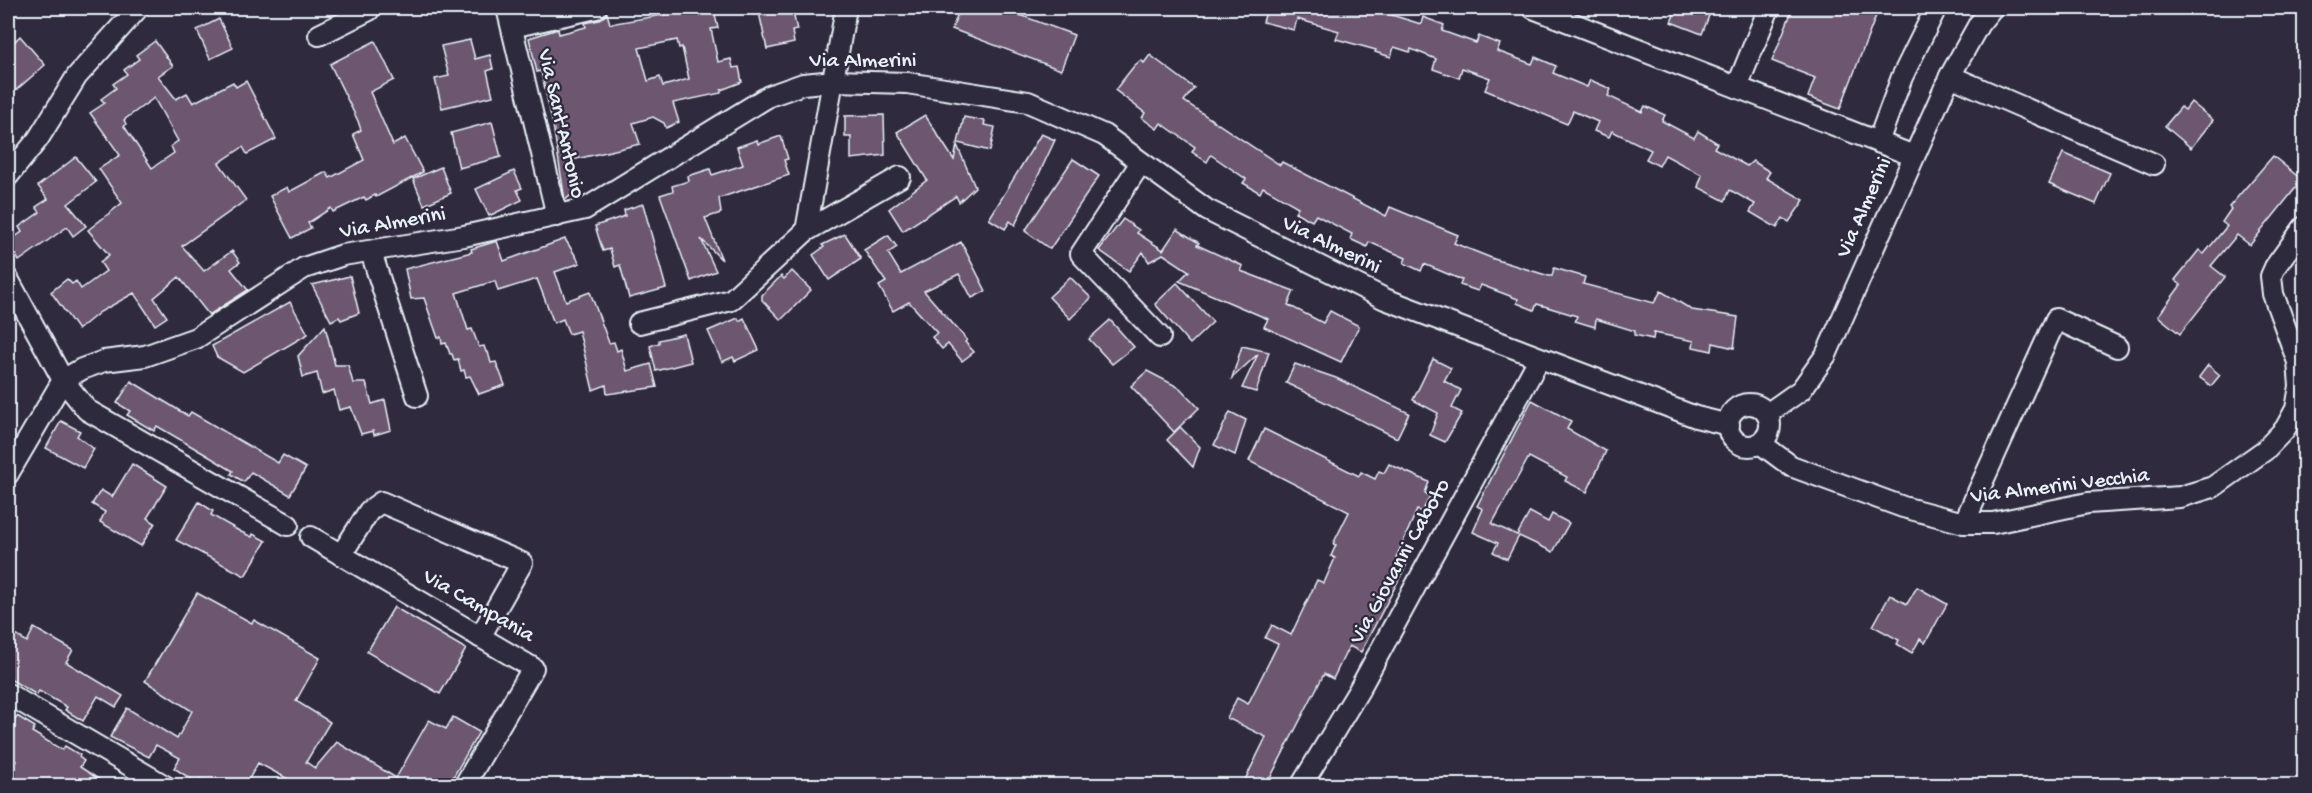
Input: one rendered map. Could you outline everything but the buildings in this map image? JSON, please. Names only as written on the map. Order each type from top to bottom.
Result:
[{"type":"street","points":[[8,176],[38,139],[77,76],[138,8]]},
{"type":"street","points":[[319,34],[369,10],[368,8]]},
{"type":"street","points":[[509,17],[596,8]]},
{"type":"street","points":[[806,231],[835,81],[846,8]]},
{"type":"street","points":[[1533,8],[1914,156]]},
{"type":"street","points":[[1737,87],[1769,8]]},
{"type":"street","points":[[1878,142],[1902,77],[1936,8]]},
{"type":"street","name":"Via Almerini","points":[[1767,414],[1801,390],[1826,355],[1950,76],[1979,24],[1992,8]]},
{"type":"street","name":"Via Sant'Antonio","points":[[509,17],[557,216]]},
{"type":"street","points":[[1950,76],[2154,164]]},
{"type":"street","name":"Via Almerini","points":[[63,380],[104,361],[145,356],[196,338],[304,268],[343,255],[464,236],[585,209],[769,96],[803,84],[835,81],[925,86],[1028,102],[1104,135],[1140,164],[1207,210],[1256,237],[1385,299],[1696,417],[1729,425]]},
{"type":"street","points":[[1140,164],[1081,254],[1160,337]]},
{"type":"street","points":[[639,323],[731,300],[806,231],[900,177]]},
{"type":"street","name":"Via Almerini Vecchia","points":[[1760,443],[1791,466],[1903,507],[1964,523],[1993,523],[2088,503],[2180,497],[2213,487],[2265,450],[2285,429],[2296,409],[2300,386],[2298,362],[2273,294],[2271,276],[2304,227]]},
{"type":"street","points":[[371,252],[417,396]]},
{"type":"street","points":[[8,279],[63,380],[87,410],[288,525]]},
{"type":"street","points":[[1964,523],[2056,319],[2116,347]]},
{"type":"street","name":"Via Giovanni Caboto","points":[[1301,786],[1359,690],[1539,359]]},
{"type":"street","points":[[8,474],[63,380]]},
{"type":"street","points":[[1743,405],[1756,405],[1767,414],[1768,433],[1760,443],[1742,444],[1732,436],[1729,425],[1732,412],[1743,405]]},
{"type":"street","points":[[341,555],[369,511],[381,502],[522,563],[480,637]]},
{"type":"street","name":"Via Campania","points":[[311,537],[533,668],[464,786]]},
{"type":"street","points":[[8,694],[165,786]]}]
